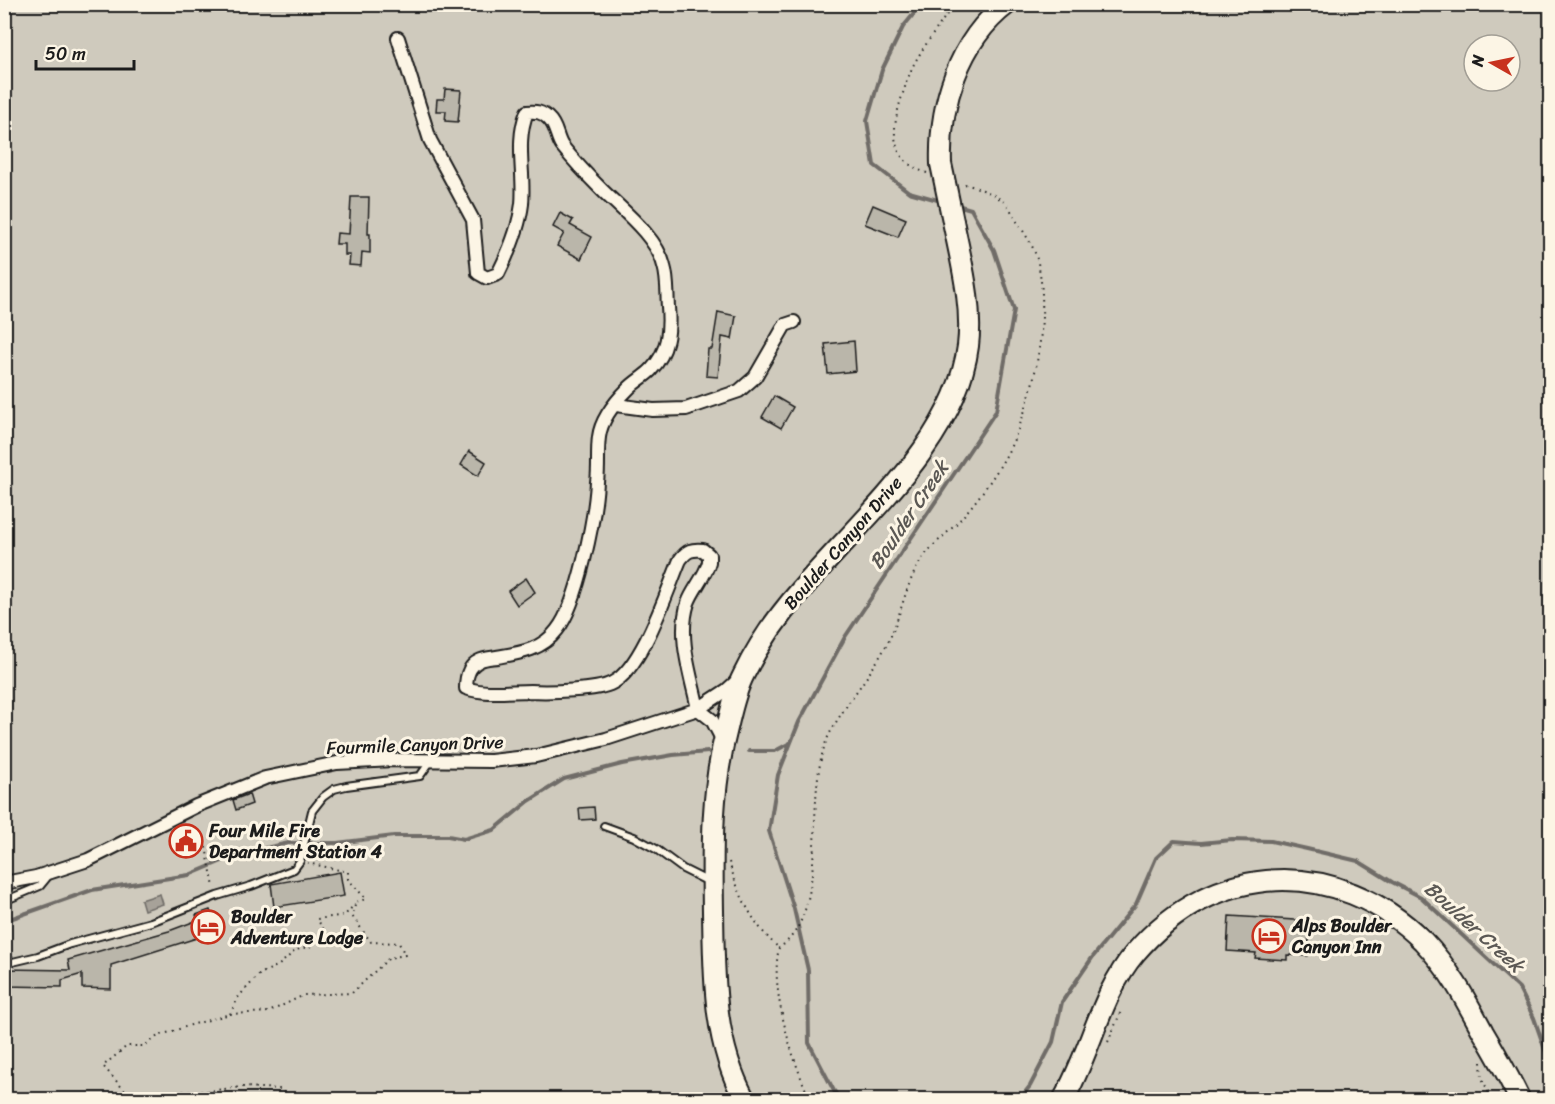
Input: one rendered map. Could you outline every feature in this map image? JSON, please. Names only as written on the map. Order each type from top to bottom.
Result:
[{"type":"main road","name":"Boulder Canyon Drive","points":[[745,1100],[733,1077],[720,1032],[713,960],[711,827],[723,741],[742,676],[754,655],[784,610],[884,500],[919,454],[954,394],[963,370],[968,345],[969,317],[941,164],[940,141],[943,115],[951,86],[963,58],[978,34],[1007,4]]},
{"type":"main road","points":[[1063,1100],[1120,975],[1133,955],[1153,933],[1179,913],[1206,897],[1239,885],[1275,879],[1317,883],[1354,895],[1390,914],[1422,940],[1456,982],[1520,1100]]},
{"type":"street","points":[[398,38],[430,140],[473,220],[478,273],[486,278],[498,274],[511,249],[522,204],[521,127],[527,112],[537,111],[547,116],[556,127],[560,143],[588,176],[641,228],[657,249],[664,265],[670,328],[668,339],[661,355],[650,370],[629,388],[602,424],[594,506],[579,578],[569,611],[556,632],[538,647],[525,652],[479,660],[470,668],[466,677],[466,688],[488,692],[540,692],[611,684],[625,675],[645,642],[685,552],[693,549],[703,550],[709,555],[710,562],[689,600],[684,615],[683,631],[698,709],[712,720],[723,741]]},
{"type":"street","points":[[615,405],[653,410],[686,409],[739,390],[755,377],[785,325],[794,322]]},
{"type":"street","name":"Fourmile Canyon Drive","points":[[4,883],[52,872],[88,860],[196,806],[265,778],[337,763],[491,761],[536,756],[606,739],[698,709],[727,690],[742,676]]},
{"type":"lane","points":[[4,964],[151,922],[294,869],[300,861],[312,811],[323,797],[334,789],[346,786],[420,776],[430,761]]},
{"type":"lane","points":[[604,826],[634,837],[656,849],[683,869],[712,883]]},
{"type":"lane","points":[[4,901],[40,886],[52,872]]},
{"type":"path","points":[[926,45],[954,4]]},
{"type":"path","points":[[206,847],[212,882]]},
{"type":"path","points":[[230,1014],[239,996],[260,974],[279,965],[296,950],[312,946],[324,930],[317,919],[345,915],[356,902],[366,899],[348,879],[348,872],[300,861]]},
{"type":"path","points":[[733,876],[765,936],[779,948]]},
{"type":"path","points":[[294,1100],[280,1089],[243,1088],[197,1092],[135,1090],[126,1092],[103,1066],[127,1046],[144,1046],[158,1036],[230,1014],[269,1012],[304,994],[352,993],[389,958],[405,955],[399,943],[371,942],[351,916],[356,902]]},
{"type":"path","points":[[803,915],[789,941],[779,948],[776,961],[781,1009],[791,1050],[810,1100]]},
{"type":"path","points":[[1481,1058],[1482,1078],[1492,1100]]},
{"type":"shaded area","points":[[5,5],[1550,5],[1550,1099],[5,1099]]},
{"type":"shaded area","points":[[160,894],[163,904],[144,910],[141,900]]},
{"type":"building","points":[[445,89],[461,90],[458,122],[445,121],[446,111],[436,111],[437,99],[444,99]]},
{"type":"building","points":[[351,197],[369,197],[370,253],[362,252],[361,266],[349,265],[350,255],[345,255],[345,244],[336,244],[337,233],[349,234]]},
{"type":"building","points":[[873,205],[906,219],[898,237],[865,224]]},
{"type":"building","points":[[560,213],[573,220],[570,225],[592,237],[581,259],[557,246],[564,233],[553,227]]},
{"type":"building","points":[[718,312],[736,316],[732,339],[722,337],[718,377],[706,376],[708,349],[712,349]]},
{"type":"building","points":[[854,341],[856,371],[828,374],[825,344]]},
{"type":"building","points":[[774,396],[793,407],[781,428],[762,417]]},
{"type":"building","points":[[469,451],[486,462],[478,476],[461,465]]},
{"type":"building","points":[[526,578],[535,592],[517,605],[508,591]]},
{"type":"building","points":[[249,794],[252,804],[236,810],[233,800]]},
{"type":"building","points":[[594,807],[595,819],[580,820],[579,808]]},
{"type":"building","points":[[340,872],[344,896],[274,907],[271,884]]},
{"type":"building","points":[[210,910],[219,935],[204,940],[203,936],[111,965],[111,989],[82,988],[82,974],[62,980],[62,987],[4,986],[5,969],[70,970],[68,960],[169,931],[198,920],[196,915]]},
{"type":"building","name":"Alps Boulder Canyon Inn","points":[[1229,916],[1310,921],[1308,956],[1287,955],[1287,960],[1255,958],[1256,953],[1227,951]]},
{"type":"waterway","name":"Boulder Creek","points":[[922,4],[903,27],[882,70],[867,121],[874,165],[909,192],[941,201]]},
{"type":"waterway","name":"Boulder Creek","points":[[841,1100],[809,1043],[808,970],[794,909],[769,831],[778,775],[799,722],[845,637],[996,411],[1014,310],[994,250],[971,209],[957,205]]},
{"type":"waterway","points":[[749,751],[775,751],[790,743]]},
{"type":"waterway","points":[[4,921],[92,890],[189,875],[241,853],[289,843],[337,843],[394,836],[448,836],[464,839],[494,830],[529,801],[564,779],[622,764],[673,755],[708,752]]},
{"type":"waterway","name":"Boulder Creek","points":[[1019,1100],[1030,1086],[1053,1042],[1062,1002],[1092,958],[1136,904],[1156,858],[1174,841],[1201,843],[1232,840],[1271,841],[1307,849],[1358,861],[1421,897],[1519,988],[1534,1018],[1550,1064]]},
{"type":"place","name":"Four Mile Fire Department Station 4","points":[[186,841]]},
{"type":"place","name":"Boulder Adventure Lodge","points":[[208,927]]},
{"type":"place","name":"Alps Boulder Canyon Inn","points":[[1269,936]]}]
